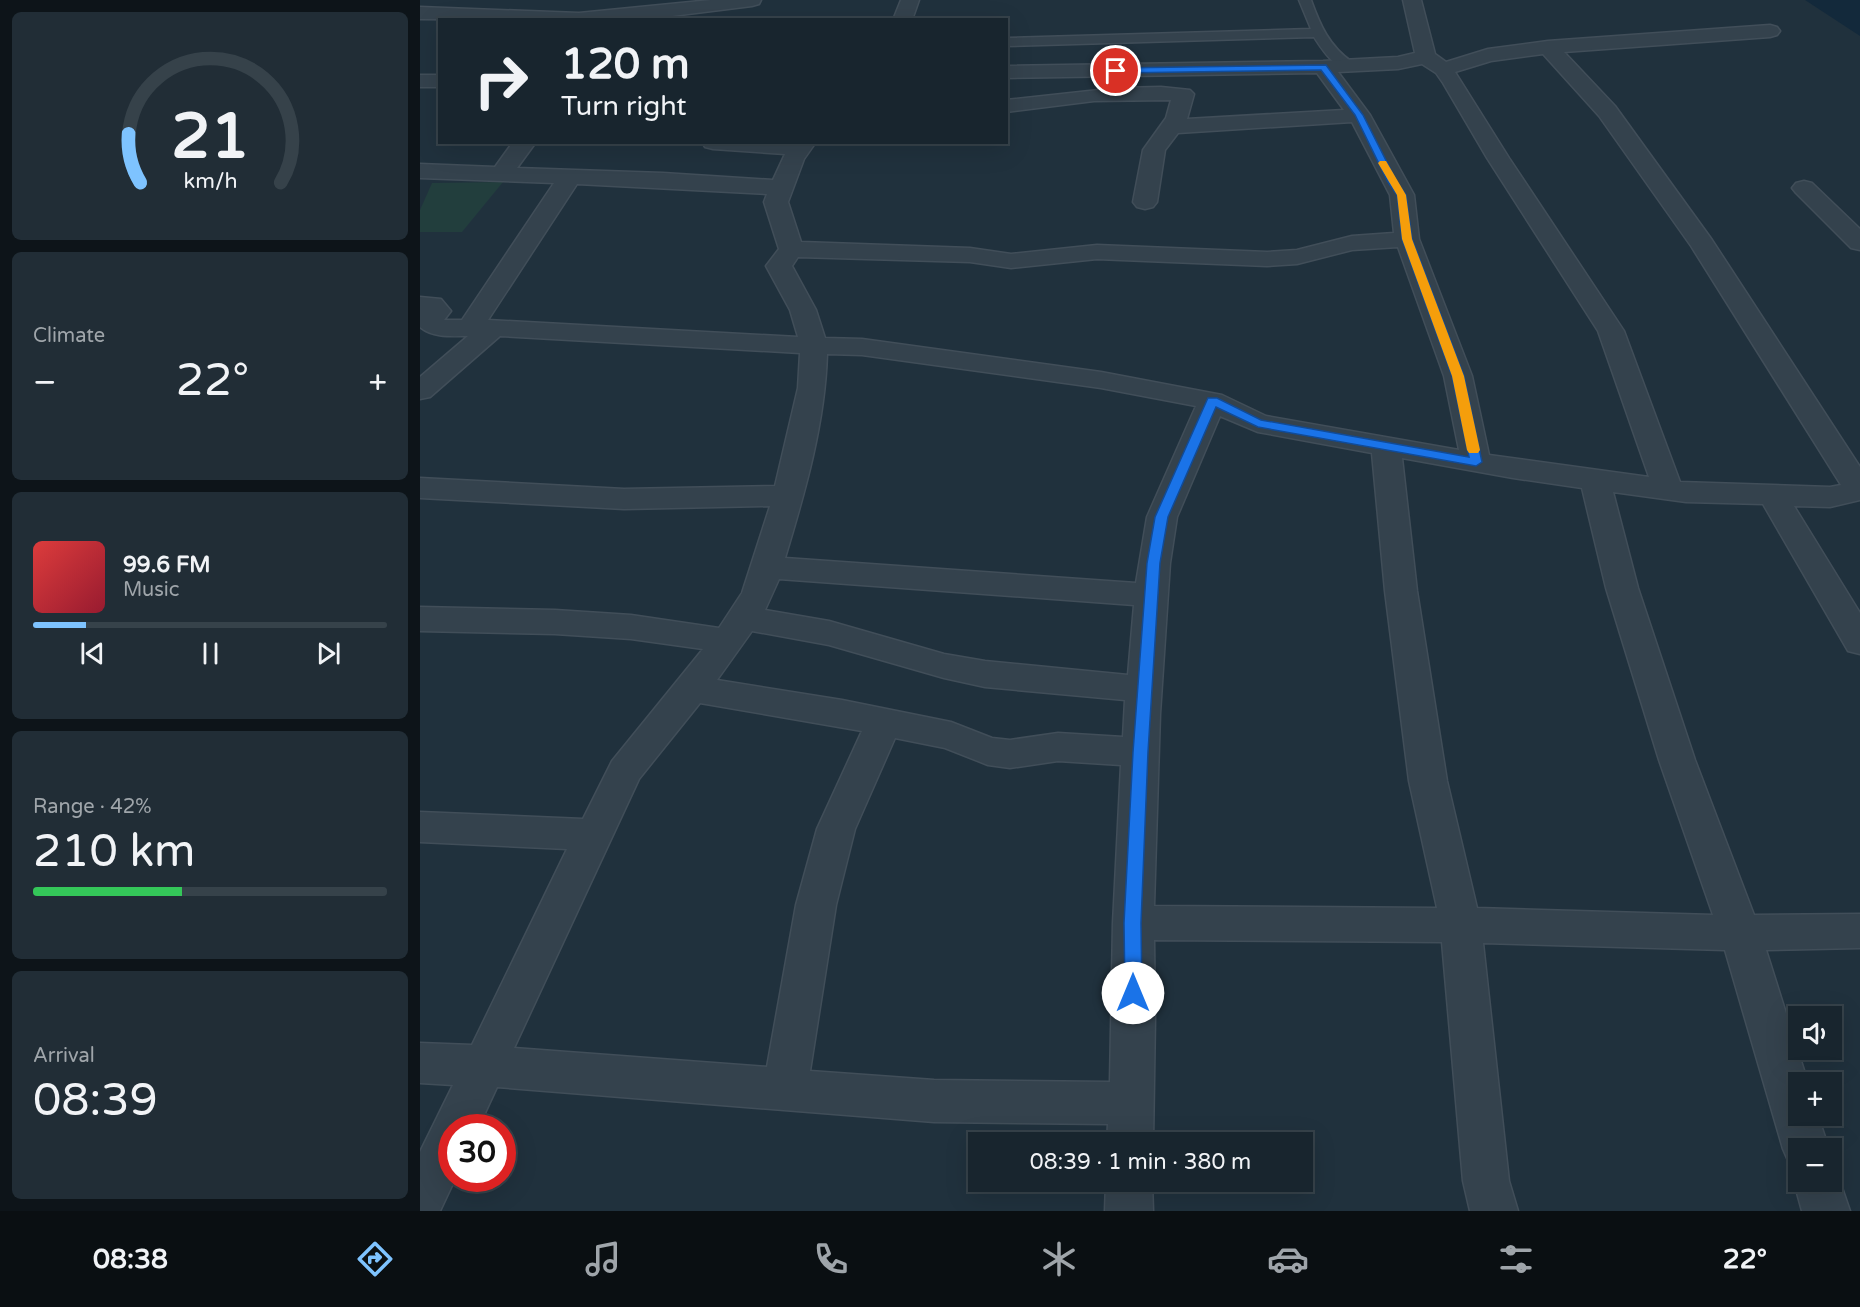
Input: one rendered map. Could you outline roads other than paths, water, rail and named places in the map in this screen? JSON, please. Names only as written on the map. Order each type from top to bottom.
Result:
[{"type":"street","points":[[466,15],[482,0]]},
{"type":"street","points":[[586,18],[673,5],[752,0]]},
{"type":"street","points":[[903,18],[910,0]]},
{"type":"street","points":[[1412,0],[1434,63],[1611,331],[1668,489]]},
{"type":"street","points":[[420,14],[551,18]]},
{"type":"street","points":[[1008,72],[1434,63],[1548,47],[1770,31]]},
{"type":"street","points":[[420,304],[432,305],[438,311],[428,320],[434,325],[734,343],[862,347],[1101,380],[1212,400],[1258,423],[1476,462],[1668,489],[1773,496],[1830,497],[1860,490],[1703,245],[1607,111],[1548,47]]},
{"type":"street","points":[[1335,66],[1393,182],[1402,195],[1407,239],[1458,376],[1476,462]]},
{"type":"street","points":[[420,81],[438,81]]},
{"type":"street","points":[[1008,106],[1097,96],[1183,94],[1177,119],[1154,150],[1145,202]]},
{"type":"street","points":[[1172,127],[1359,115]]},
{"type":"street","points":[[502,173],[524,144]]},
{"type":"street","points":[[773,144],[803,145]]},
{"type":"street","points":[[791,249],[776,202],[793,158],[803,145]]},
{"type":"street","points":[[423,177],[502,173],[782,188]]},
{"type":"street","points":[[420,391],[482,328],[570,176]]},
{"type":"street","points":[[1804,188],[1860,243]]},
{"type":"street","points":[[791,249],[970,255],[1011,261],[1097,252],[1267,259],[1297,257],[1352,243],[1407,239]]},
{"type":"street","points":[[462,1114],[625,771],[692,689],[736,629],[758,593],[788,496],[812,388],[814,345],[803,309],[778,266],[791,249]]},
{"type":"street","points":[[420,1063],[934,1101],[1131,1123],[1133,923],[1140,752],[1151,595],[1162,517],[1212,400]]},
{"type":"street","points":[[1386,447],[1401,591],[1428,782],[1461,925],[1486,1180],[1494,1211]]},
{"type":"street","points":[[1595,479],[1622,588],[1666,728],[1740,933],[1803,1138]]},
{"type":"street","points":[[420,488],[624,499],[788,496]]},
{"type":"street","points":[[1773,496],[1814,560],[1860,642]]},
{"type":"street","points":[[766,567],[1151,595]]},
{"type":"street","points":[[420,620],[555,622],[631,627],[829,633],[944,666],[975,672],[1052,682],[1144,689]]},
{"type":"street","points":[[692,689],[842,713],[951,736],[988,751],[1010,754],[1058,747],[1140,752]]},
{"type":"street","points":[[785,1089],[816,904],[836,829],[884,722]]},
{"type":"street","points":[[420,827],[594,835]]},
{"type":"street","points":[[1133,923],[1461,925],[1740,933],[1860,931]]},
{"type":"street","points":[[420,1202],[438,1165]]},
{"type":"street","points":[[1129,1192],[1129,1211]]},
{"type":"street","points":[[1820,1192],[1826,1211]]},
{"type":"lane","points":[[1305,0],[1317,33],[1333,56],[1335,66]]},
{"type":"lane","points":[[1008,42],[1317,33]]},
{"type":"water","points":[[1805,0],[1860,0],[1860,36]]}]
